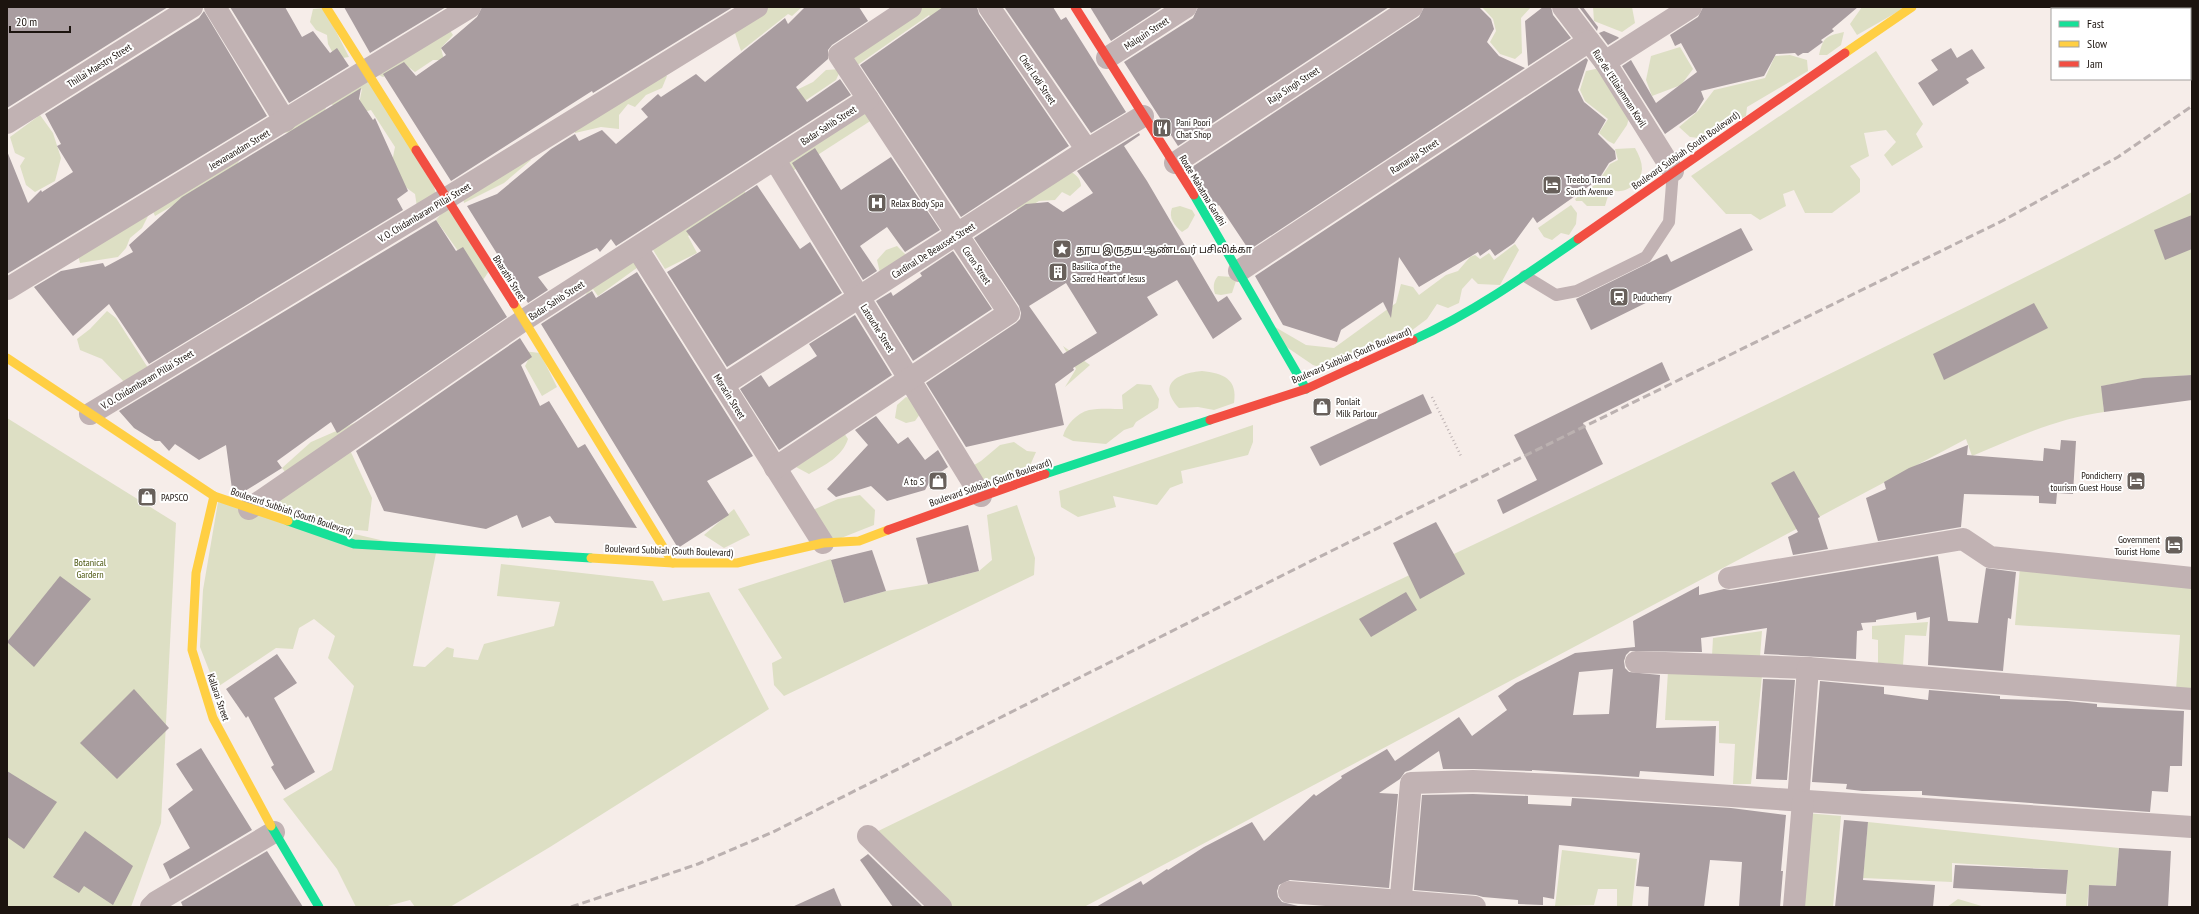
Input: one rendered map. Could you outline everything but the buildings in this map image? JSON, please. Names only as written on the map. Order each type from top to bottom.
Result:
[{"type":"main road","name":"Bharathi Street","points":[[326,7],[524,320],[673,563]]},
{"type":"main road","name":"Route Mahatma Gandhi","points":[[1075,7],[1143,116],[1175,163],[1239,271],[1306,389]]},
{"type":"main road","name":"Boulevard Subbiah (South Boulevard)","points":[[7,358],[214,496],[354,544],[673,563],[737,563],[823,543],[859,542],[981,496],[1164,434],[1306,389],[1436,330],[1525,276],[1673,171],[1912,7]]},
{"type":"main road","name":"Kallarai Street","points":[[214,496],[196,573],[192,650],[213,718],[274,832],[319,907]]},
{"type":"street","name":"Thillai Maestry Street","points":[[7,123],[192,7]]},
{"type":"street","points":[[215,7],[285,121]]},
{"type":"street","name":"Jeevanandam Street","points":[[7,289],[470,7]]},
{"type":"street","name":"V. O. Chidambaram Pillai Street","points":[[90,414],[447,198],[757,7]]},
{"type":"street","name":"Coron Street","points":[[775,468],[1009,313],[839,55],[911,7]]},
{"type":"street","name":"Cheir Lodi Street","points":[[989,7],[1087,150]]},
{"type":"street","name":"Malquin Street","points":[[1107,58],[1186,7]]},
{"type":"street","name":"Raja Singh Street","points":[[1175,163],[1412,7]]},
{"type":"street","name":"Rue de l'Ellaiamman Kovil","points":[[1562,7],[1604,62],[1673,171]]},
{"type":"street","points":[[1604,62],[1691,7]]},
{"type":"street","name":"Ramaraja Street","points":[[1239,271],[1589,42]]},
{"type":"street","name":"Badar Sahib Street","points":[[249,509],[524,320],[868,99]]},
{"type":"street","name":"Cardinal De Beausset Street","points":[[723,385],[1087,150],[1143,116]]},
{"type":"street","name":"Latouche Street","points":[[774,160],[981,496]]},
{"type":"street","name":"Moracin Street","points":[[637,248],[823,543]]},
{"type":"street","points":[[1729,578],[1963,539],[1990,557],[2192,578]]},
{"type":"street","points":[[1636,662],[1808,668],[2192,699]]},
{"type":"street","points":[[1794,907],[1808,668]]},
{"type":"street","points":[[1400,904],[1411,783],[1473,781],[2192,827]]},
{"type":"street","points":[[151,907],[156,902],[274,832]]},
{"type":"street","points":[[868,836],[941,907]]},
{"type":"street","points":[[1289,892],[1400,904],[1475,907]]},
{"type":"lane","points":[[1525,276],[1556,295],[1577,291],[1646,257],[1669,222],[1673,171]]},
{"type":"path","points":[[1432,397],[1461,456]]},
{"type":"green space","points":[[758,7],[802,7],[792,16],[788,14],[741,51],[734,30]]},
{"type":"green space","points":[[916,7],[944,7],[955,46],[929,15],[856,66],[844,56]]},
{"type":"green space","points":[[1482,7],[1531,7],[1521,18],[1522,53],[1515,59],[1500,54],[1490,42],[1496,31],[1493,19]]},
{"type":"green space","points":[[1593,7],[1632,7],[1635,23],[1622,32],[1594,21]]},
{"type":"green space","points":[[1862,7],[1906,7],[1857,35],[1850,24]]},
{"type":"green space","points":[[324,8],[349,57],[336,59],[328,44],[327,35],[316,30],[310,22],[313,9]]},
{"type":"green space","points":[[445,23],[453,35],[441,48],[444,60],[433,60],[415,72],[406,65],[383,77],[368,70]]},
{"type":"green space","points":[[1844,32],[1841,45],[1827,55],[1819,55],[1822,44],[1826,38]]},
{"type":"green space","points":[[1680,47],[1693,69],[1681,85],[1652,96],[1646,80],[1651,56]]},
{"type":"green space","points":[[1876,51],[1923,124],[1916,134],[1923,147],[1892,166],[1884,155],[1896,142],[1886,130],[1864,133],[1869,156],[1850,166],[1860,179],[1860,192],[1832,213],[1805,213],[1794,190],[1783,194],[1786,206],[1760,220],[1751,214],[1726,214],[1691,176]]},
{"type":"green space","points":[[1790,55],[1807,60],[1808,71],[1747,107],[1746,116],[1731,123],[1717,122],[1708,139],[1690,137],[1679,127],[1698,111],[1714,90],[1765,78],[1775,56]]},
{"type":"green space","points":[[648,63],[667,76],[662,88],[646,95],[635,107],[628,104],[619,115],[619,129],[601,127],[575,133],[572,110]]},
{"type":"green space","points":[[1605,67],[1631,110],[1627,125],[1614,144],[1599,133],[1608,119],[1585,101],[1580,90],[1586,71]]},
{"type":"green space","points":[[841,69],[836,80],[787,113],[776,100],[813,82],[826,70]]},
{"type":"green space","points":[[366,76],[433,183],[437,198],[424,209],[417,207],[415,194],[401,183],[394,175],[392,164],[395,147],[371,110],[357,114],[362,89],[335,106],[324,101],[327,104],[323,117],[297,136],[291,132],[284,133],[276,128],[322,100]]},
{"type":"green space","points":[[866,104],[875,118],[788,174],[779,161]]},
{"type":"green space","points":[[40,115],[53,133],[61,158],[55,181],[35,192],[26,185],[20,166],[25,158],[15,153],[10,137]]},
{"type":"green space","points":[[516,144],[531,160],[504,183],[464,203],[459,180]]},
{"type":"green space","points":[[1635,148],[1640,158],[1642,169],[1641,175],[1635,184],[1630,188],[1620,191],[1610,189],[1605,206],[1587,206],[1582,201],[1576,201],[1575,199],[1603,179],[1607,183],[1602,176],[1610,164],[1618,160],[1615,149]]},
{"type":"green space","points":[[247,149],[233,170],[155,216],[152,209]]},
{"type":"green space","points":[[1068,170],[1079,178],[1081,183],[1081,186],[1070,196],[1062,192],[1055,200],[1039,201],[1026,209],[1017,211],[1015,202]]},
{"type":"green space","points":[[742,185],[747,197],[688,236],[697,253],[665,269],[650,245]]},
{"type":"green space","points":[[2192,192],[2192,375],[2140,379],[2102,386],[2104,412],[2053,424],[1972,456],[1966,439],[1084,907],[944,907],[870,835],[1178,685],[1831,373],[2072,254]]},
{"type":"green space","points":[[1571,205],[1577,213],[1576,224],[1569,235],[1561,233],[1552,240],[1544,237],[1538,228]]},
{"type":"green space","points":[[448,206],[491,268],[481,283],[436,220]]},
{"type":"green space","points":[[1180,206],[1192,210],[1195,215],[1188,228],[1182,232],[1175,224],[1171,215],[1172,208]]},
{"type":"green space","points":[[150,212],[142,228],[130,238],[126,248],[118,257],[80,263],[77,251]]},
{"type":"green space","points":[[1515,244],[1519,250],[1500,285],[1478,284],[1472,278],[1462,289],[1459,303],[1448,308],[1437,304],[1427,319],[1411,331],[1395,331],[1329,370],[1313,365],[1285,346],[1275,327],[1306,345],[1334,348],[1396,303],[1401,284],[1413,287],[1419,295],[1446,275],[1458,271],[1470,257],[1475,255],[1480,259],[1489,253],[1494,260]]},
{"type":"green space","points":[[897,246],[906,255],[881,277],[877,260],[886,250]]},
{"type":"green space","points":[[636,249],[645,262],[598,296],[593,289],[585,296],[589,289]]},
{"type":"green space","points":[[1218,276],[1232,277],[1236,281],[1232,293],[1221,295],[1215,294],[1214,285]]},
{"type":"green space","points":[[107,311],[116,318],[150,371],[127,385],[102,359],[80,350],[77,339],[90,329]]},
{"type":"green space","points":[[1063,346],[1090,365],[1065,387],[1076,369]]},
{"type":"green space","points":[[523,351],[540,353],[557,387],[542,396],[525,366],[528,360]]},
{"type":"green space","points":[[1202,371],[1216,373],[1231,383],[1234,388],[1234,403],[1214,410],[1198,407],[1179,408],[1172,399],[1170,392],[1170,386],[1173,381],[1185,374]]},
{"type":"green space","points":[[1137,384],[1151,385],[1159,399],[1158,408],[1136,422],[1133,427],[1124,430],[1106,444],[1073,441],[1063,436],[1064,432],[1073,420],[1080,414],[1089,410],[1097,409],[1123,409],[1122,395]]},
{"type":"green space","points":[[906,397],[914,399],[920,414],[915,421],[906,423],[895,418],[897,405]]},
{"type":"green space","name":"Botanical Gardern","points":[[7,418],[176,523],[161,823],[131,907],[7,907]]},
{"type":"green space","points":[[357,422],[290,478],[282,468],[311,442]]},
{"type":"green space","points":[[1253,425],[1253,442],[1248,455],[1181,471],[1183,483],[1170,488],[1157,505],[1113,496],[1116,507],[1078,517],[1061,507],[1059,491]]},
{"type":"green space","points":[[844,433],[848,439],[842,451],[832,460],[809,474],[796,467]]},
{"type":"green space","points":[[1014,442],[1027,451],[1036,452],[1024,479],[988,496],[969,468],[981,461],[1000,445]]},
{"type":"green space","points":[[349,448],[372,498],[368,531],[324,527],[270,506]]},
{"type":"green space","points":[[860,495],[875,510],[874,525],[826,544],[814,525],[815,509],[838,499]]},
{"type":"green space","points":[[218,502],[436,553],[413,666],[425,667],[447,647],[454,649],[453,657],[478,660],[484,644],[554,626],[560,602],[497,596],[501,564],[653,581],[663,601],[709,592],[769,709],[550,847],[450,907],[415,907],[410,900],[384,907],[356,907],[337,869],[283,799],[332,770],[354,686],[328,658],[335,636],[314,619],[299,628],[293,649],[276,648],[216,688],[200,647],[203,590]]},
{"type":"green space","points":[[1017,505],[1035,558],[1034,575],[784,696],[774,685],[772,663],[782,658],[738,589],[831,559],[844,603],[886,591],[928,584],[979,571],[992,560],[987,515]]},
{"type":"green space","points":[[734,509],[750,535],[724,548],[704,535]]},
{"type":"green space","points":[[2020,567],[2192,585],[2192,691],[2176,690],[2180,635],[2015,625]]},
{"type":"green space","points":[[1928,622],[1926,636],[1905,635],[1903,665],[1878,663],[1878,640],[1872,639],[1872,626]]},
{"type":"green space","points":[[1762,631],[1760,657],[1712,656],[1713,638]]},
{"type":"green space","points":[[1668,671],[1762,676],[1751,784],[1733,784],[1735,744],[1719,743],[1719,721],[1665,720]]},
{"type":"green space","points":[[1805,813],[1841,816],[1833,907],[1797,907]]},
{"type":"green space","points":[[1868,822],[2119,848],[2116,886],[2089,885],[2087,907],[2066,907],[2067,870],[1952,863],[1952,882],[1863,878]]},
{"type":"green space","points":[[1562,850],[1637,859],[1632,907],[1617,907],[1617,889],[1598,889],[1594,905],[1555,906]]},
{"type":"green space","points":[[1958,899],[1985,907],[1947,907]]},
{"type":"railway","points":[[571,907],[698,864],[773,832],[1315,559],[2002,221],[2118,157],[2192,106]]},
{"type":"traffic: fast","points":[[1194,195],[1306,389]]},
{"type":"traffic: fast","points":[[1413,340],[1435,330],[1477,306],[1578,239]]},
{"type":"traffic: fast","points":[[1045,474],[1210,420]]},
{"type":"traffic: fast","points":[[288,521],[354,544],[591,558]]},
{"type":"traffic: fast","points":[[271,826],[319,907]]},
{"type":"traffic: slow","points":[[326,7],[416,150]]},
{"type":"traffic: slow","points":[[1845,53],[1912,7]]},
{"type":"traffic: slow","points":[[514,304],[673,563]]},
{"type":"traffic: slow","points":[[7,358],[214,496],[288,521]]},
{"type":"traffic: slow","points":[[214,496],[196,573],[192,650],[213,718],[271,826]]},
{"type":"traffic: slow","points":[[591,558],[673,563],[737,563],[823,543],[859,541],[888,530]]},
{"type":"traffic: jam","points":[[1075,7],[1194,195]]},
{"type":"traffic: jam","points":[[1578,239],[1845,53]]},
{"type":"traffic: jam","points":[[416,150],[514,304]]},
{"type":"traffic: jam","points":[[1210,420],[1306,389],[1413,340]]},
{"type":"traffic: jam","points":[[888,530],[1045,474]]},
{"type":"place","name":"Pani Poori Chat Shop","points":[[1162,128]]},
{"type":"place","name":"Treebo Trend South Avenue","points":[[1552,185]]},
{"type":"place","name":"Relax Body Spa","points":[[877,203]]},
{"type":"place","name":"தூய இருதய ஆண்டவர் பசிலிக்கா","points":[[1062,249]]},
{"type":"place","name":"Basilica of the Sacred Heart of Jesus","points":[[1058,272]]},
{"type":"place","name":"Puducherry","points":[[1619,297]]},
{"type":"place","name":"Ponlait Milk Parlour","points":[[1322,407]]},
{"type":"place","name":"A to S","points":[[938,481]]},
{"type":"place","name":"Pondicherry tourism Guest House","points":[[2136,481]]},
{"type":"place","name":"PAPSCO","points":[[147,497]]},
{"type":"place","name":"Government Tourist Home","points":[[2174,545]]}]
